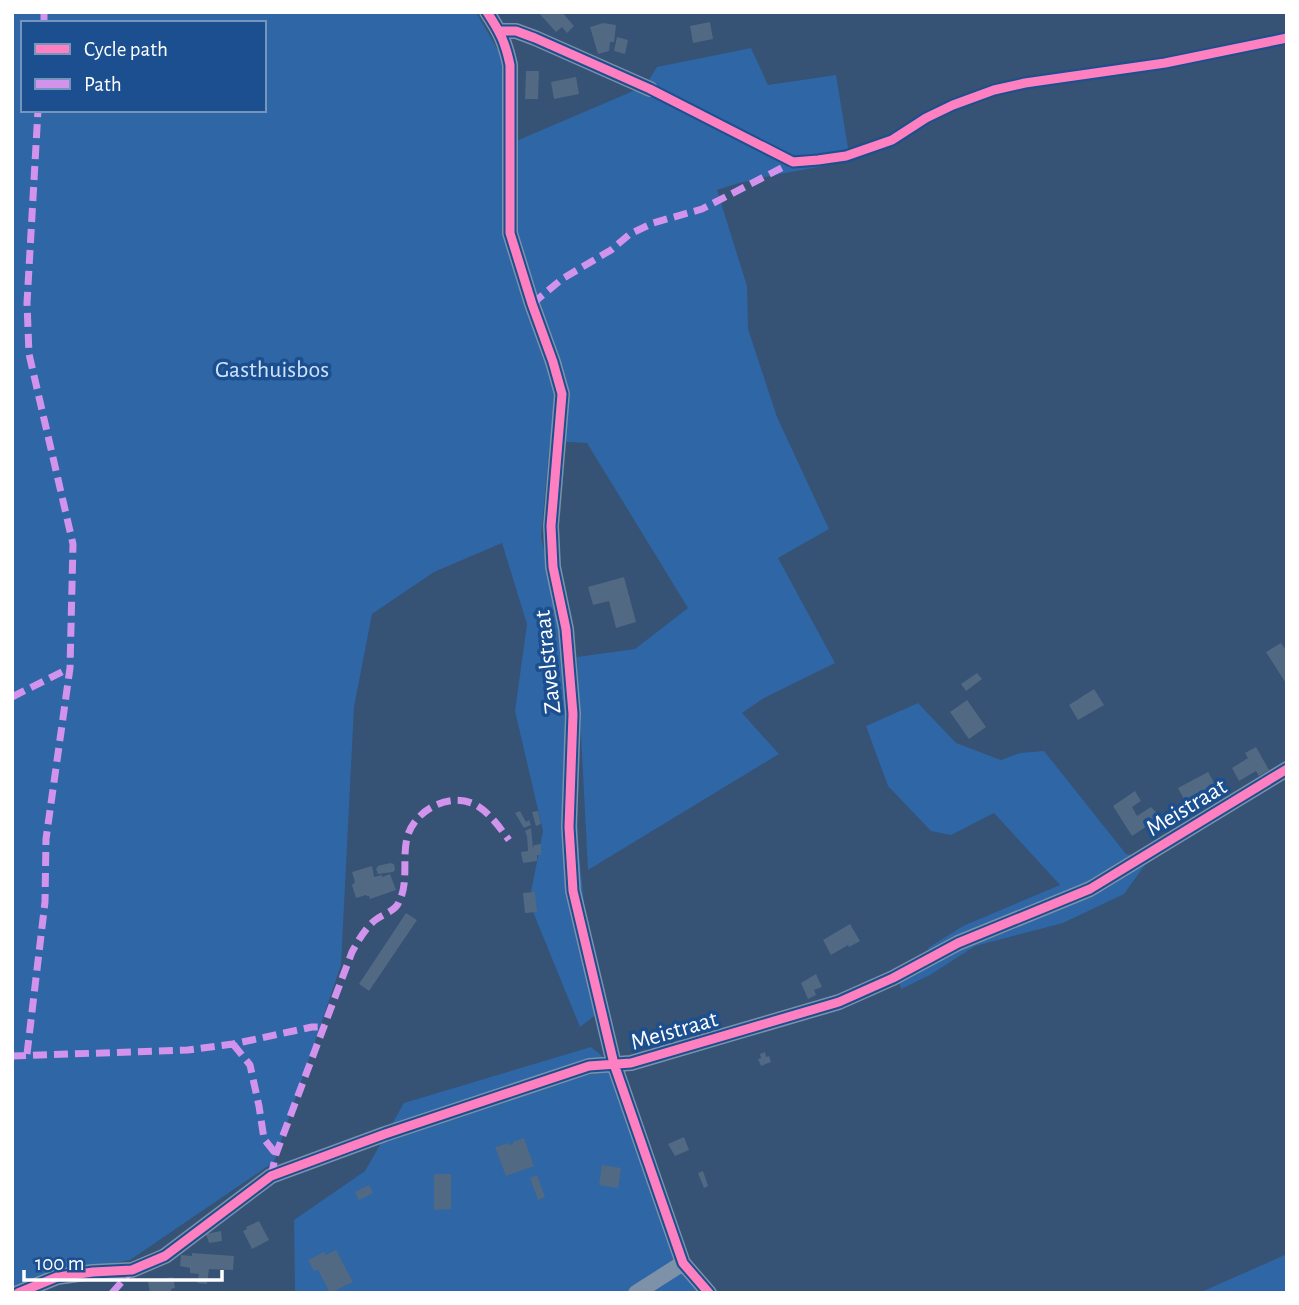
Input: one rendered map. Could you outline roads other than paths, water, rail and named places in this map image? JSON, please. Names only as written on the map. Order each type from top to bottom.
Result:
[{"type":"street","name":"Zavelstraat","points":[[487,12],[506,44],[510,65],[510,233],[562,394],[551,526],[553,567],[566,629],[573,714],[569,827],[573,891],[614,1064],[682,1263]]},
{"type":"street","points":[[500,32],[516,31],[535,38],[650,89]]},
{"type":"street","name":"Meistraat","points":[[18,1293],[57,1277],[132,1270],[165,1256],[271,1176],[385,1134],[589,1066],[631,1063],[839,1002],[893,978],[958,943],[1090,889],[1287,769]]},
{"type":"street","points":[[636,1293],[682,1263],[709,1293]]},
{"type":"park label","name":"Gasthuisbos","points":[[272,369]]}]
